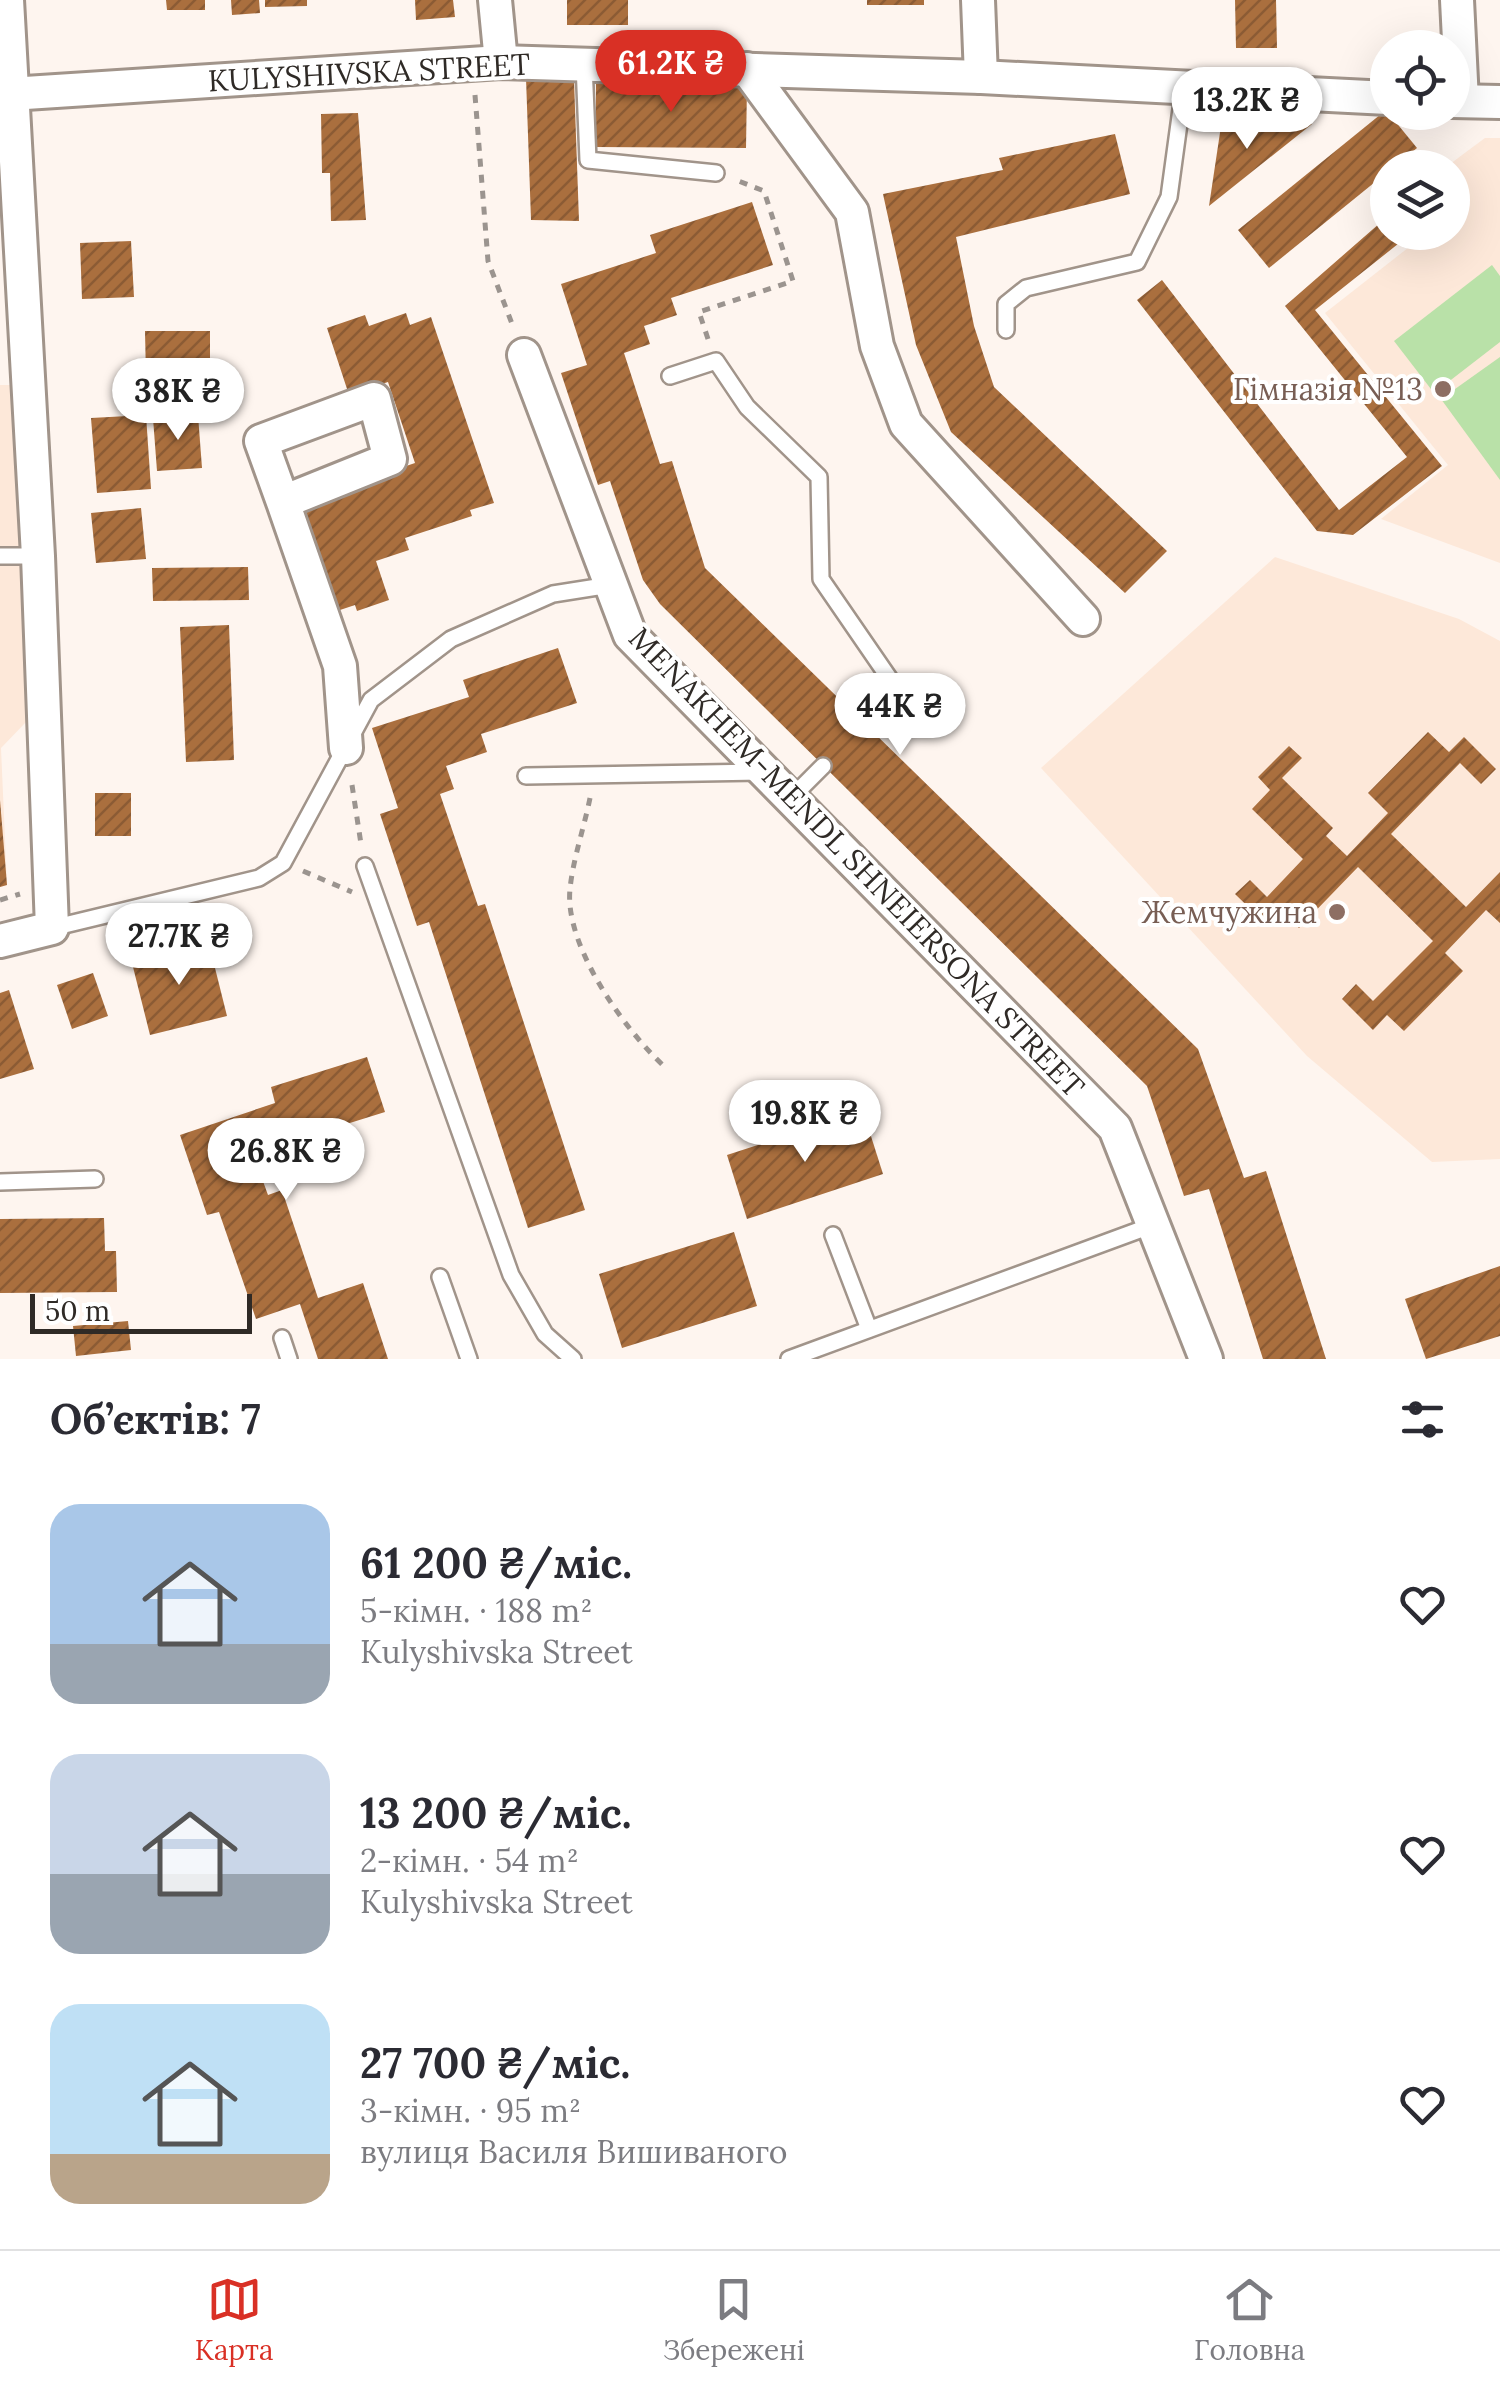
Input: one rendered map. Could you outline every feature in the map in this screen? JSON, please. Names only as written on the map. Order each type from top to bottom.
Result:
[{"type":"street","points":[[0,941],[52,928],[38,556],[7,0]]},
{"type":"street","points":[[486,62],[495,0]]},
{"type":"street","points":[[978,0],[981,77]]},
{"type":"street","points":[[1457,0],[1457,30]]},
{"type":"street","name":"KULYSHIVSKA STREET","points":[[10,94],[486,62],[981,77],[1370,97]]},
{"type":"street","points":[[748,70],[852,212],[877,346],[906,424],[1083,620]]},
{"type":"street","points":[[1470,101],[1500,102]]},
{"type":"street","name":"MENAKHEM-MENDL SHNEIERSONA STREET","points":[[524,355],[630,635],[1115,1128],[1206,1359]]},
{"type":"street","points":[[283,502],[340,666],[346,748]]},
{"type":"lane","points":[[584,64],[588,160],[716,172]]},
{"type":"lane","points":[[1006,330],[1006,304],[1026,288],[1137,262],[1169,197],[1184,87]]},
{"type":"lane","points":[[670,376],[716,361],[746,407],[819,476],[820,580],[898,691],[866,724]]},
{"type":"lane","points":[[0,556],[38,556]]},
{"type":"lane","points":[[52,928],[259,878],[284,863],[371,700],[452,640],[552,594],[610,585]]},
{"type":"lane","points":[[791,798],[824,766]]},
{"type":"lane","points":[[526,776],[765,772]]},
{"type":"lane","points":[[365,866],[510,1275],[544,1334],[573,1359]]},
{"type":"lane","points":[[0,1182],[95,1179]]},
{"type":"lane","points":[[788,1359],[1154,1225]]},
{"type":"lane","points":[[834,1235],[869,1330]]},
{"type":"lane","points":[[440,1278],[469,1359]]},
{"type":"lane","points":[[282,1338],[289,1359]]},
{"type":"path","points":[[486,62],[488,261],[524,355]]},
{"type":"path","points":[[716,172],[764,191],[793,282],[699,312],[716,361]]},
{"type":"path","points":[[346,748],[365,866]]},
{"type":"path","points":[[594,776],[569,892],[585,958],[634,1039],[666,1068]]},
{"type":"path","points":[[284,863],[378,903]]},
{"type":"shaded area","name":"Гімназія №13","points":[[1485,138],[1500,138],[1500,563],[1381,519],[1448,465],[1325,313],[1405,250],[1470,250],[1469,150]]},
{"type":"shaded area","points":[[0,385],[14,385],[26,722],[1,748],[7,885],[0,887]]},
{"type":"shaded area","name":"Жемчужина","points":[[1275,557],[1459,619],[1500,641],[1500,1159],[1432,1162],[1307,1056],[1041,768]]},
{"type":"green space","points":[[1492,265],[1500,276],[1500,342],[1434,393],[1394,341]]},
{"type":"green space","points":[[1500,357],[1500,480],[1441,399]]},
{"type":"building","points":[[166,0],[205,0],[205,10],[167,10]]},
{"type":"building","points":[[231,0],[259,0],[260,13],[232,15]]},
{"type":"building","points":[[265,0],[307,0],[307,6],[265,7]]},
{"type":"building","points":[[415,0],[453,0],[455,17],[416,20]]},
{"type":"building","points":[[567,0],[628,0],[628,25],[567,25]]},
{"type":"building","points":[[867,0],[924,0],[924,5],[867,5]]},
{"type":"building","points":[[1235,0],[1276,0],[1277,48],[1236,48]]},
{"type":"building","points":[[526,78],[574,80],[579,221],[531,220]]},
{"type":"building","points":[[596,83],[747,84],[746,148],[596,147]]},
{"type":"building","points":[[358,113],[366,220],[331,221],[330,173],[322,173],[321,114]]},
{"type":"building","points":[[1370,123],[1370,130],[1402,130],[1417,148],[1370,150],[1370,186],[1269,268],[1238,230]]},
{"type":"building","points":[[1312,124],[1209,206],[1221,126]]},
{"type":"building","points":[[1115,134],[1130,194],[956,237],[974,326],[994,387],[1167,551],[1125,593],[951,432],[916,345],[883,194],[1003,170],[999,158]]},
{"type":"building","points":[[752,202],[773,265],[671,298],[677,315],[644,326],[650,344],[624,353],[660,464],[672,461],[705,568],[1198,1049],[1244,1178],[1266,1171],[1326,1359],[1263,1359],[1209,1189],[1184,1196],[1147,1086],[660,604],[643,580],[610,481],[598,485],[561,373],[587,365],[561,284],[656,253],[650,235]]},
{"type":"building","points":[[1370,232],[1370,250],[1390,250],[1315,310],[1442,466],[1353,535],[1317,531],[1137,300],[1162,280],[1339,510],[1407,457],[1285,306]]},
{"type":"building","points":[[131,241],[134,297],[82,299],[80,243]]},
{"type":"building","points":[[406,313],[410,325],[431,317],[494,503],[470,510],[472,516],[405,538],[409,550],[376,561],[389,600],[357,611],[355,605],[331,613],[296,511],[349,493],[347,486],[415,463],[388,382],[349,395],[327,328],[365,315],[369,326]]},
{"type":"building","points":[[145,331],[210,331],[210,377],[146,377]]},
{"type":"building","points":[[146,415],[151,489],[97,493],[91,418]]},
{"type":"building","points":[[198,415],[202,468],[157,471],[153,418]]},
{"type":"building","points":[[141,508],[146,559],[96,563],[91,513]]},
{"type":"building","points":[[248,567],[249,600],[153,601],[152,568]]},
{"type":"building","points":[[229,625],[234,760],[186,762],[180,627]]},
{"type":"building","points":[[558,648],[577,703],[481,734],[487,752],[446,766],[454,789],[440,794],[478,906],[485,904],[585,1210],[528,1228],[429,922],[417,926],[380,814],[398,808],[372,728],[469,697],[463,680]]},
{"type":"building","points":[[1428,732],[1449,752],[1464,737],[1496,769],[1481,784],[1460,763],[1391,834],[1466,907],[1500,872],[1500,923],[1486,910],[1445,953],[1463,971],[1404,1031],[1387,1015],[1373,1030],[1342,999],[1356,984],[1373,1001],[1433,941],[1358,867],[1299,928],[1283,912],[1269,927],[1235,894],[1250,880],[1267,897],[1303,859],[1252,809],[1270,790],[1258,777],[1289,746],[1302,758],[1282,778],[1333,828],[1326,836],[1347,856],[1388,813],[1368,793]]},
{"type":"building","points":[[95,793],[131,793],[131,836],[95,836]]},
{"type":"building","points":[[0,800],[7,885],[0,887]]},
{"type":"building","points":[[208,940],[227,1016],[150,1035],[131,959]]},
{"type":"building","points":[[93,973],[108,1016],[72,1029],[57,985]]},
{"type":"building","points":[[9,990],[34,1069],[0,1079],[0,993]]},
{"type":"building","points":[[367,1057],[385,1112],[289,1142],[295,1161],[260,1173],[268,1195],[282,1190],[318,1298],[363,1283],[388,1359],[318,1359],[300,1304],[256,1319],[219,1212],[207,1215],[180,1135],[275,1103],[271,1087]]},
{"type":"building","points":[[863,1111],[883,1174],[747,1219],[727,1155]]},
{"type":"building","points":[[104,1218],[105,1251],[116,1251],[117,1292],[0,1293],[0,1219]]},
{"type":"building","points":[[734,1232],[757,1306],[622,1348],[599,1274]]},
{"type":"building","points":[[1500,1266],[1500,1336],[1426,1359],[1405,1299]]},
{"type":"building","points":[[128,1321],[131,1350],[76,1356],[73,1326]]},
{"type":"place","name":"Гімназія №13","points":[[1443,389]]},
{"type":"place","name":"Жемчужина","points":[[1337,912]]}]
